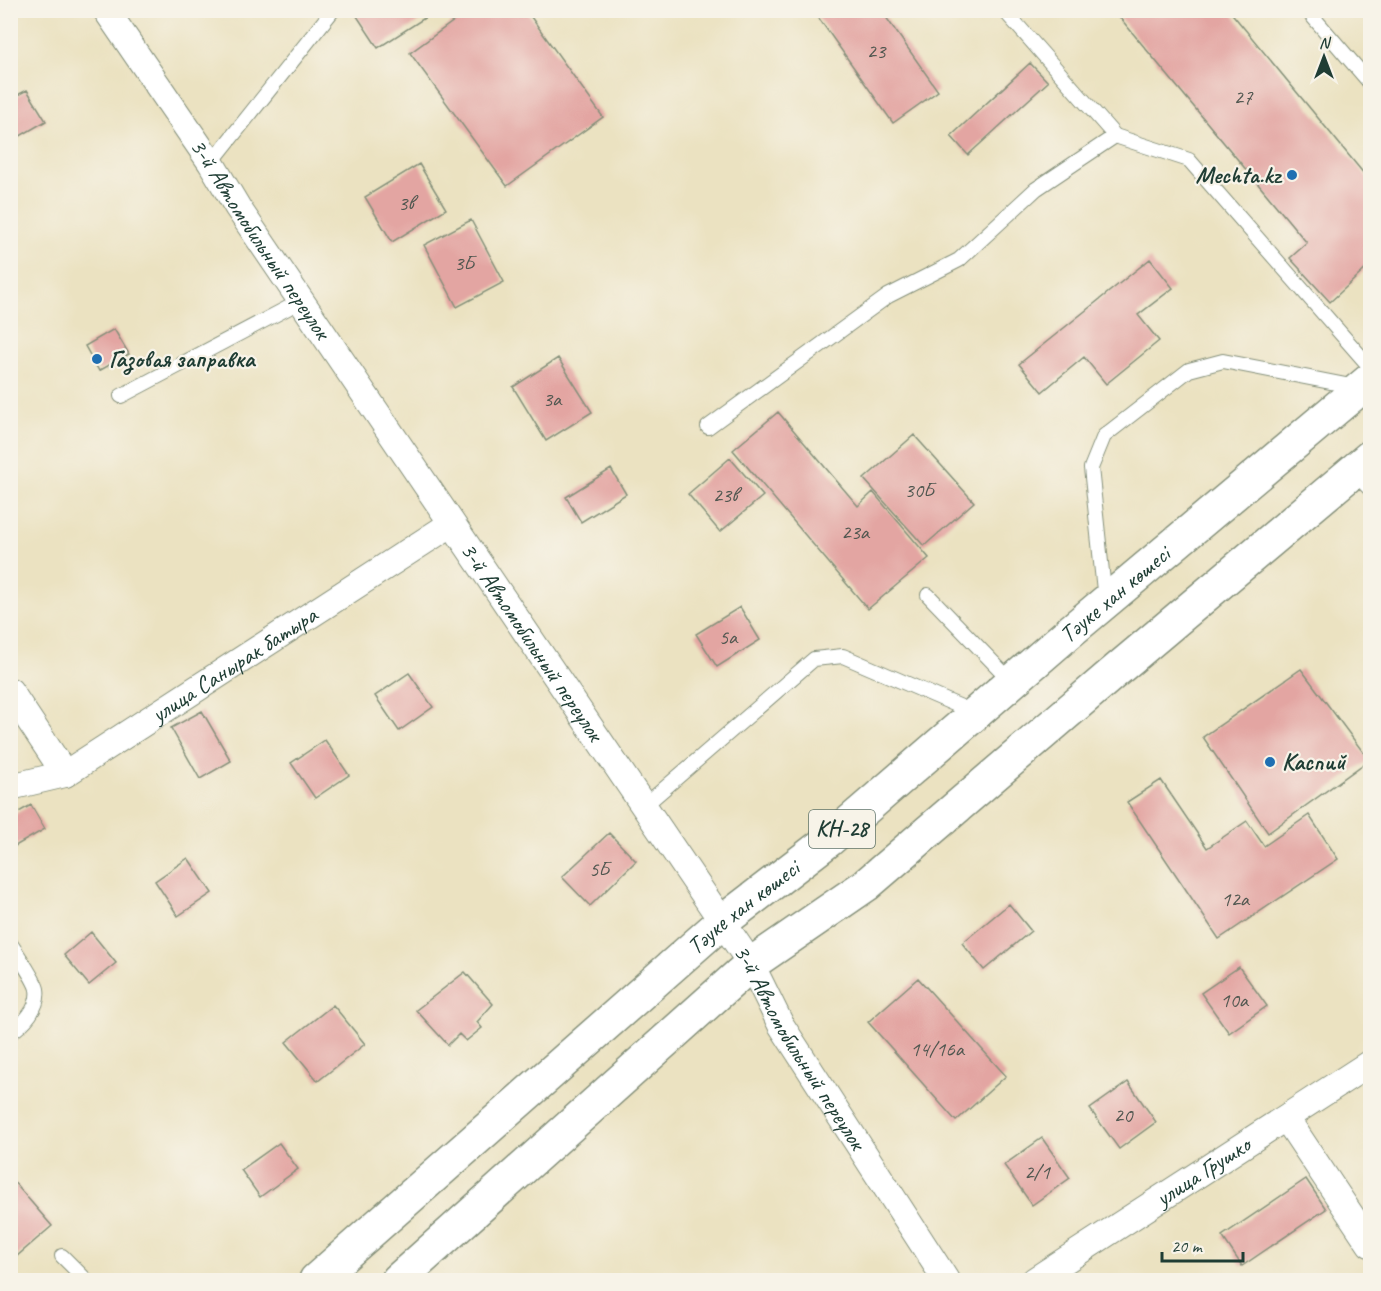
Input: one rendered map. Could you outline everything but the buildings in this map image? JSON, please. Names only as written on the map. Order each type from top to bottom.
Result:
[{"type":"main road","name":"Тәуке хан көшесі","points":[[316,1281],[722,922],[829,840],[1367,378]]},
{"type":"main road","name":"Тәуке хан көшесі","points":[[398,1281],[751,964],[866,885],[1112,674],[1365,472]]},
{"type":"street","name":"3-й Автомобильный переулок","points":[[106,10],[211,163],[238,208],[451,524],[751,964],[781,1025],[946,1281]]},
{"type":"street","name":"улица Санырак батыра","points":[[10,787],[65,774],[451,524]]},
{"type":"street","points":[[10,691],[65,774]]},
{"type":"street","name":"улица Грушко","points":[[1035,1281],[1371,1063]]},
{"type":"street","points":[[1286,1118],[1371,1244]]},
{"type":"lane","points":[[211,163],[333,10]]},
{"type":"lane","points":[[1004,10],[1115,136],[1189,160],[1367,378]]},
{"type":"lane","points":[[1307,10],[1371,83]]},
{"type":"lane","points":[[708,427],[888,296],[960,260],[1036,189],[1115,136]]},
{"type":"lane","points":[[121,396],[301,301]]},
{"type":"lane","points":[[1106,602],[1091,468],[1104,436],[1189,370],[1223,361],[1367,378]]},
{"type":"lane","points":[[928,596],[1012,682]]},
{"type":"lane","points":[[643,807],[814,659],[843,656],[975,713]]},
{"type":"lane","points":[[10,943],[37,988],[35,1006],[21,1026],[10,1033]]},
{"type":"lane","points":[[62,1256],[86,1281]]},
{"type":"place","name":"Mechta.kz","points":[[1292,175]]},
{"type":"place","name":"Газовая заправка","points":[[97,359]]},
{"type":"place","name":"Каспий","points":[[1270,762]]}]
